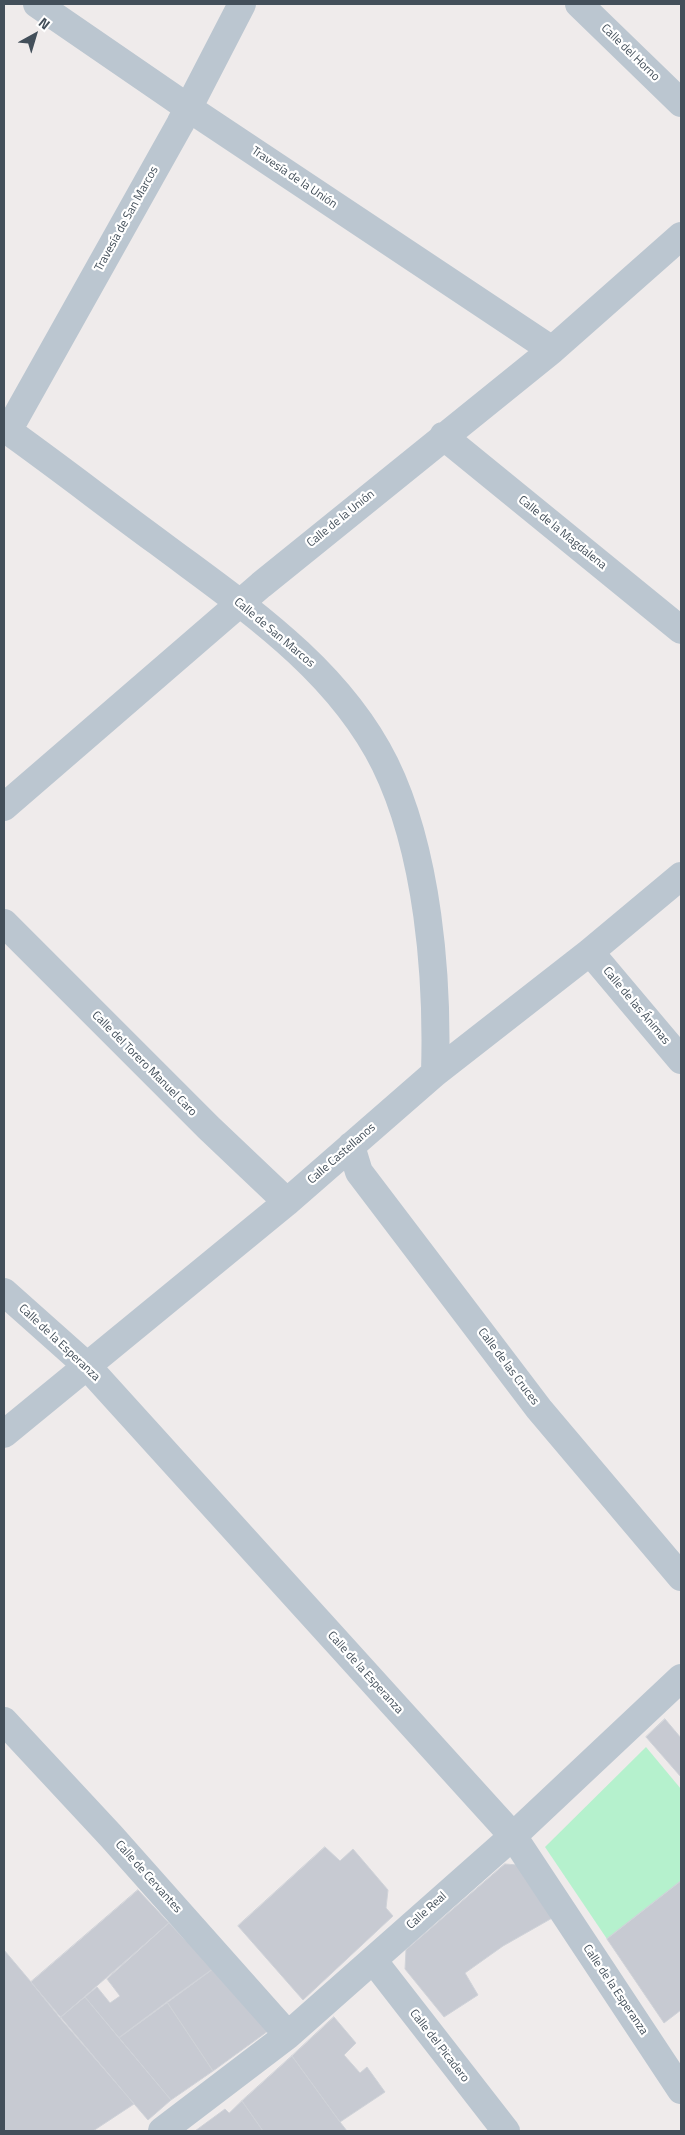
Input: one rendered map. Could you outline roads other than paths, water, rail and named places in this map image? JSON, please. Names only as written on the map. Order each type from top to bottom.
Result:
[{"type":"street","name":"Travesía de la Unión","points":[[37,4],[187,107],[552,350]]},
{"type":"street","name":"Travesía de San Marcos","points":[[6,430],[180,124],[187,107],[242,4]]},
{"type":"street","name":"Calle del Horno","points":[[579,4],[681,103]]},
{"type":"street","name":"Calle de la Unión","points":[[4,806],[239,603],[443,436],[552,350],[681,236]]},
{"type":"street","name":"Calle de San Marcos","points":[[6,430],[239,603],[314,666],[357,718],[385,764],[410,830],[426,899],[437,1028],[436,1074]]},
{"type":"street","name":"Calle de la Magdalena","points":[[443,436],[681,630]]},
{"type":"street","name":"Calle Castellanos","points":[[4,1434],[287,1202],[436,1074],[590,952],[681,876]]},
{"type":"street","name":"Calle del Torero Manuel Caro","points":[[4,923],[202,1122],[287,1202]]},
{"type":"street","name":"Calle de las Ánimas","points":[[590,952],[681,1060]]},
{"type":"street","name":"Calle de las Cruces","points":[[351,1146],[359,1172],[539,1409],[681,1578]]},
{"type":"street","name":"Calle de la Esperanza","points":[[4,1292],[86,1365],[513,1836],[681,2090]]},
{"type":"street","name":"Calle Real","points":[[162,2131],[288,2035],[513,1836],[681,1678]]},
{"type":"street","name":"Calle de Cervantes","points":[[4,1721],[111,1836],[288,2035]]},
{"type":"street","name":"Calle del Picadero","points":[[373,1960],[506,2131]]}]
